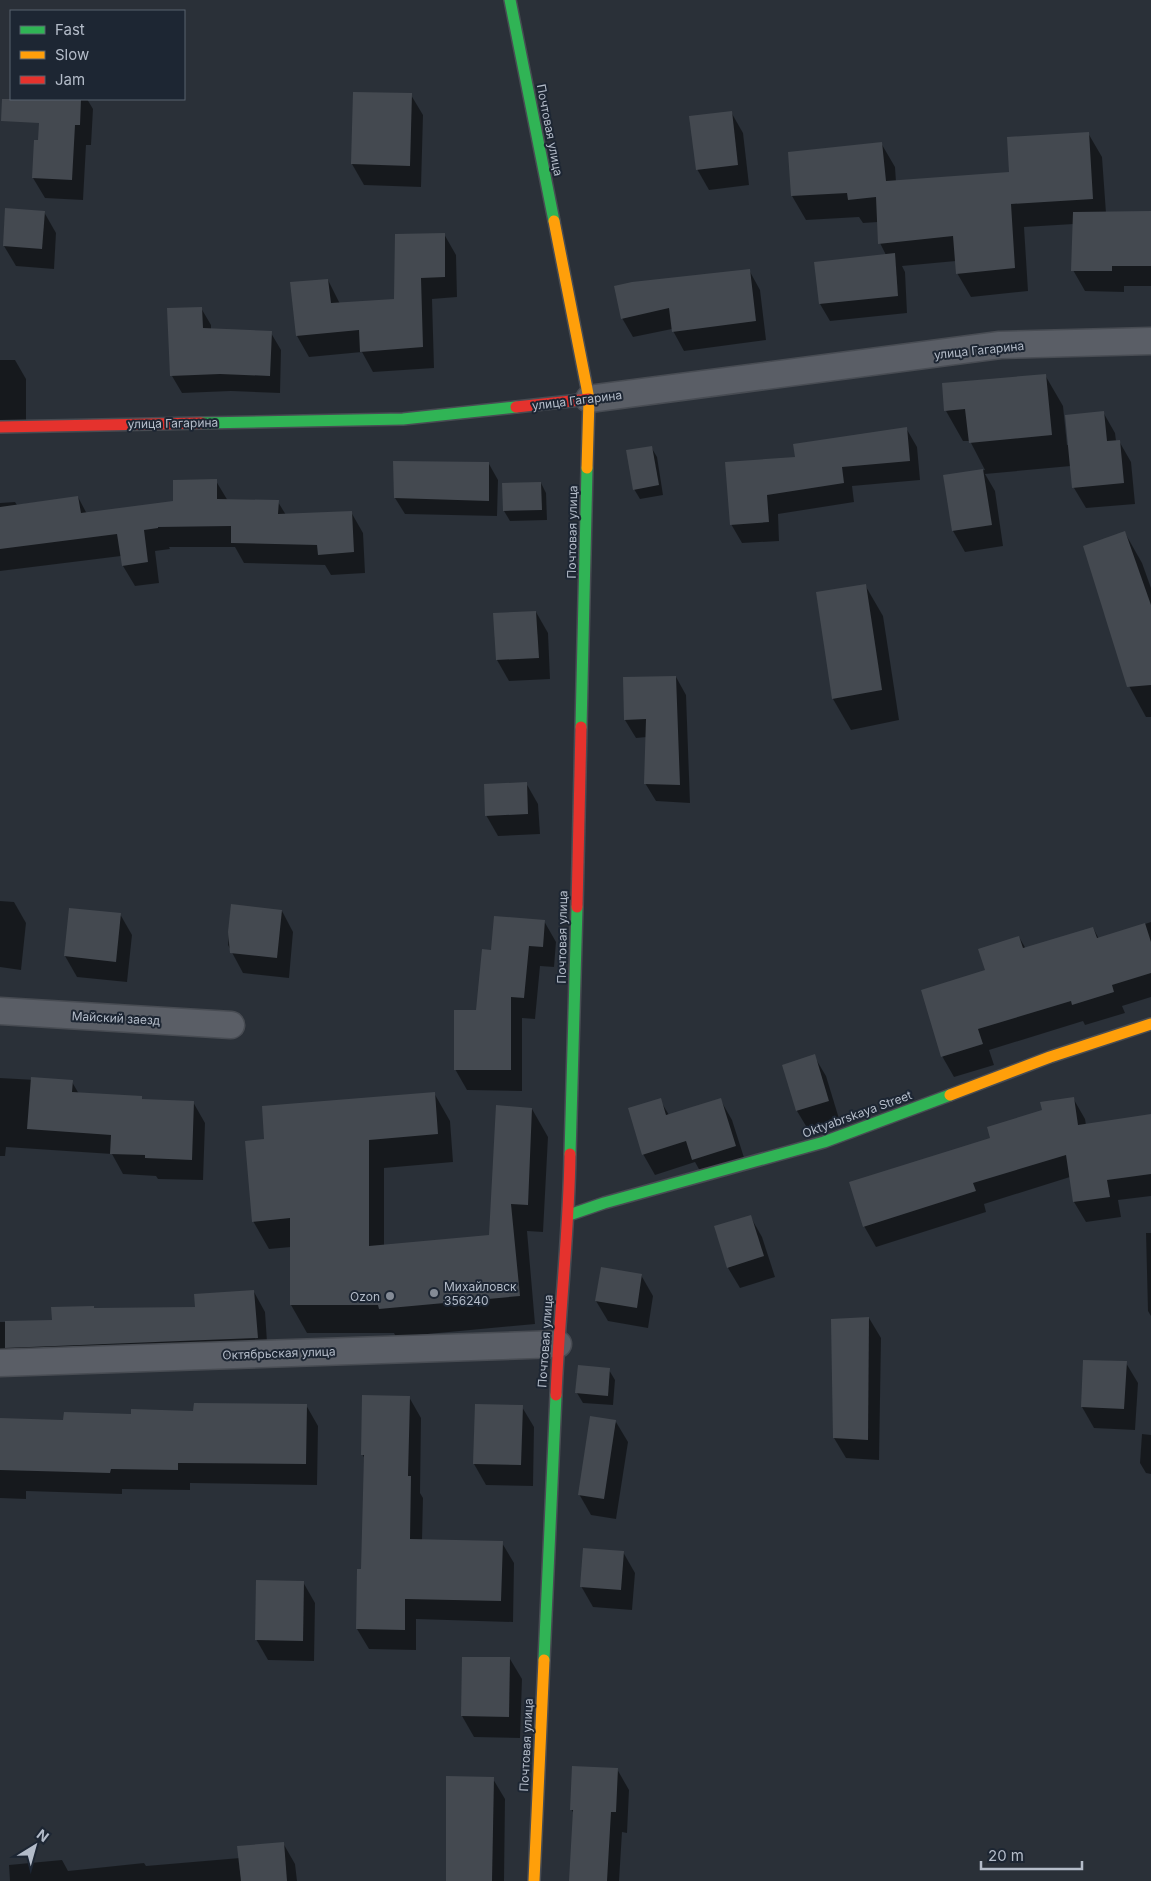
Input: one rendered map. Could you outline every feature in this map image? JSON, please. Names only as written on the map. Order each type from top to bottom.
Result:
[{"type":"main road","name":"Почтовая улица","points":[[510,0],[589,399],[569,1215],[558,1344],[534,1881]]},
{"type":"main road","name":"улица Гагарина","points":[[0,427],[403,419],[589,399]]},
{"type":"main road","name":"Oktyabrskaya Street","points":[[569,1215],[604,1203],[824,1142],[1050,1057],[1151,1024]]},
{"type":"street","name":"улица Гагарина","points":[[589,399],[1000,345],[1151,341]]},
{"type":"street","name":"Майский заезд","points":[[0,1011],[232,1025]]},
{"type":"street","name":"Октябрьская улица","points":[[0,1363],[558,1344]]},
{"type":"building","points":[[353,92],[412,93],[410,166],[351,164]]},
{"type":"building","points":[[2,99],[81,100],[80,125],[75,125],[72,180],[32,178],[34,140],[38,140],[39,123],[1,121]]},
{"type":"building","points":[[732,111],[738,165],[696,170],[689,116]]},
{"type":"building","points":[[1089,132],[1093,199],[1011,204],[1015,268],[956,274],[953,236],[878,244],[876,197],[848,200],[847,193],[791,196],[788,152],[882,142],[886,181],[1009,172],[1007,137]]},
{"type":"building","points":[[5,208],[45,211],[42,249],[3,246]]},
{"type":"building","points":[[1151,211],[1151,266],[1112,266],[1112,271],[1071,271],[1073,212]]},
{"type":"building","points":[[445,233],[445,277],[421,278],[423,347],[360,352],[359,330],[296,336],[290,282],[328,279],[331,303],[394,299],[395,234]]},
{"type":"building","points":[[895,253],[898,296],[819,304],[814,262]]},
{"type":"building","points":[[750,269],[756,321],[672,332],[669,308],[621,319],[614,286],[632,282]]},
{"type":"building","points":[[202,307],[203,328],[272,331],[270,376],[220,374],[170,376],[167,308]]},
{"type":"building","points":[[1046,374],[1052,435],[969,443],[965,409],[944,411],[942,383]]},
{"type":"building","points":[[1104,411],[1107,441],[1120,440],[1124,483],[1072,488],[1065,415]]},
{"type":"building","points":[[907,427],[910,461],[842,467],[844,483],[767,495],[769,522],[730,525],[725,462],[795,457],[793,444]]},
{"type":"building","points":[[652,446],[659,485],[633,490],[626,450]]},
{"type":"building","points":[[393,461],[489,462],[489,501],[394,498]]},
{"type":"building","points":[[983,469],[992,525],[952,531],[943,475]]},
{"type":"building","points":[[217,479],[217,499],[279,500],[278,514],[352,511],[354,552],[318,555],[317,545],[231,543],[231,526],[158,527],[144,530],[148,562],[122,566],[117,534],[0,549],[0,507],[78,496],[81,513],[173,501],[173,480]]},
{"type":"building","points":[[541,482],[542,510],[503,511],[502,483]]},
{"type":"building","points":[[1125,531],[1151,605],[1151,685],[1127,687],[1083,546]]},
{"type":"building","points":[[866,584],[882,690],[832,699],[816,592]]},
{"type":"building","points":[[536,611],[539,658],[496,660],[493,613]]},
{"type":"building","points":[[676,676],[680,785],[644,784],[646,719],[624,720],[623,677]]},
{"type":"building","points":[[527,782],[528,814],[485,816],[484,784]]},
{"type":"building","points":[[231,904],[282,910],[277,958],[230,953],[228,932]]},
{"type":"building","points":[[69,908],[121,913],[116,962],[64,956]]},
{"type":"building","points":[[494,916],[545,920],[543,947],[529,946],[524,998],[511,997],[511,1070],[454,1070],[454,1010],[476,1010],[482,949],[491,950]]},
{"type":"building","points":[[1145,923],[1151,942],[1151,973],[1112,985],[1114,992],[1072,1005],[1071,1001],[978,1029],[983,1044],[941,1057],[921,990],[985,970],[978,949],[1019,936],[1023,948],[1093,927],[1097,938]]},
{"type":"building","points":[[815,1054],[829,1101],[796,1111],[782,1065]]},
{"type":"building","points":[[31,1077],[73,1080],[72,1092],[142,1096],[142,1099],[194,1101],[192,1160],[145,1158],[145,1155],[110,1154],[111,1135],[27,1129]]},
{"type":"building","points":[[435,1092],[438,1134],[369,1140],[369,1246],[489,1235],[496,1105],[532,1108],[528,1205],[511,1204],[520,1296],[379,1309],[378,1305],[290,1305],[290,1218],[252,1222],[245,1141],[264,1139],[262,1106]]},
{"type":"building","points":[[1074,1097],[1078,1125],[1151,1114],[1151,1174],[1107,1180],[1110,1197],[1073,1202],[1066,1155],[973,1183],[976,1191],[863,1227],[849,1182],[990,1138],[987,1127],[1042,1110],[1040,1102]]},
{"type":"building","points":[[661,1098],[666,1115],[721,1098],[736,1146],[692,1160],[686,1141],[642,1155],[628,1108]]},
{"type":"building","points":[[751,1215],[764,1256],[727,1268],[714,1226]]},
{"type":"building","points":[[601,1267],[642,1274],[637,1308],[595,1301]]},
{"type":"building","points":[[254,1290],[258,1338],[5,1348],[5,1321],[52,1320],[51,1307],[195,1307],[194,1294]]},
{"type":"building","points":[[869,1317],[868,1440],[833,1438],[831,1319]]},
{"type":"building","points":[[1083,1360],[1127,1361],[1124,1409],[1081,1407]]},
{"type":"building","points":[[578,1365],[610,1368],[608,1396],[575,1393]]},
{"type":"building","points":[[362,1395],[410,1396],[408,1476],[411,1476],[410,1539],[503,1541],[501,1601],[405,1599],[405,1630],[356,1629],[357,1569],[361,1569],[364,1455],[361,1455]]},
{"type":"building","points":[[194,1403],[307,1404],[306,1464],[178,1463],[178,1470],[111,1469],[110,1473],[0,1470],[0,1418],[63,1420],[64,1412],[131,1414],[131,1409],[193,1411]]},
{"type":"building","points":[[475,1404],[523,1405],[521,1465],[473,1464]]},
{"type":"building","points":[[590,1416],[616,1420],[604,1499],[578,1495]]},
{"type":"building","points":[[583,1548],[624,1551],[621,1590],[580,1587]]},
{"type":"building","points":[[256,1580],[304,1581],[303,1641],[255,1640]]},
{"type":"building","points":[[462,1657],[510,1657],[509,1717],[461,1716]]},
{"type":"building","points":[[572,1766],[618,1768],[616,1812],[611,1812],[607,1881],[569,1881],[573,1810],[570,1810]]},
{"type":"building","points":[[446,1776],[494,1777],[492,1881],[446,1881]]},
{"type":"building","points":[[284,1842],[287,1881],[241,1881],[237,1846]]},
{"type":"traffic: fast","points":[[510,0],[554,221]]},
{"type":"traffic: fast","points":[[202,423],[403,419],[516,407]]},
{"type":"traffic: fast","points":[[581,727],[587,468]]},
{"type":"traffic: fast","points":[[570,1154],[577,907]]},
{"type":"traffic: fast","points":[[569,1215],[604,1203],[824,1142],[950,1095]]},
{"type":"traffic: fast","points":[[544,1660],[556,1395]]},
{"type":"traffic: slow","points":[[554,221],[589,399],[587,468]]},
{"type":"traffic: slow","points":[[950,1095],[1050,1057],[1151,1024]]},
{"type":"traffic: slow","points":[[534,1881],[544,1660]]},
{"type":"traffic: jam","points":[[516,407],[589,399]]},
{"type":"traffic: jam","points":[[0,427],[202,423]]},
{"type":"traffic: jam","points":[[577,907],[581,727]]},
{"type":"traffic: jam","points":[[556,1395],[568,1215],[570,1154]]},
{"type":"place","name":"Михайловск 356240","points":[[434,1293]]},
{"type":"place","name":"Ozon","points":[[390,1296]]}]
